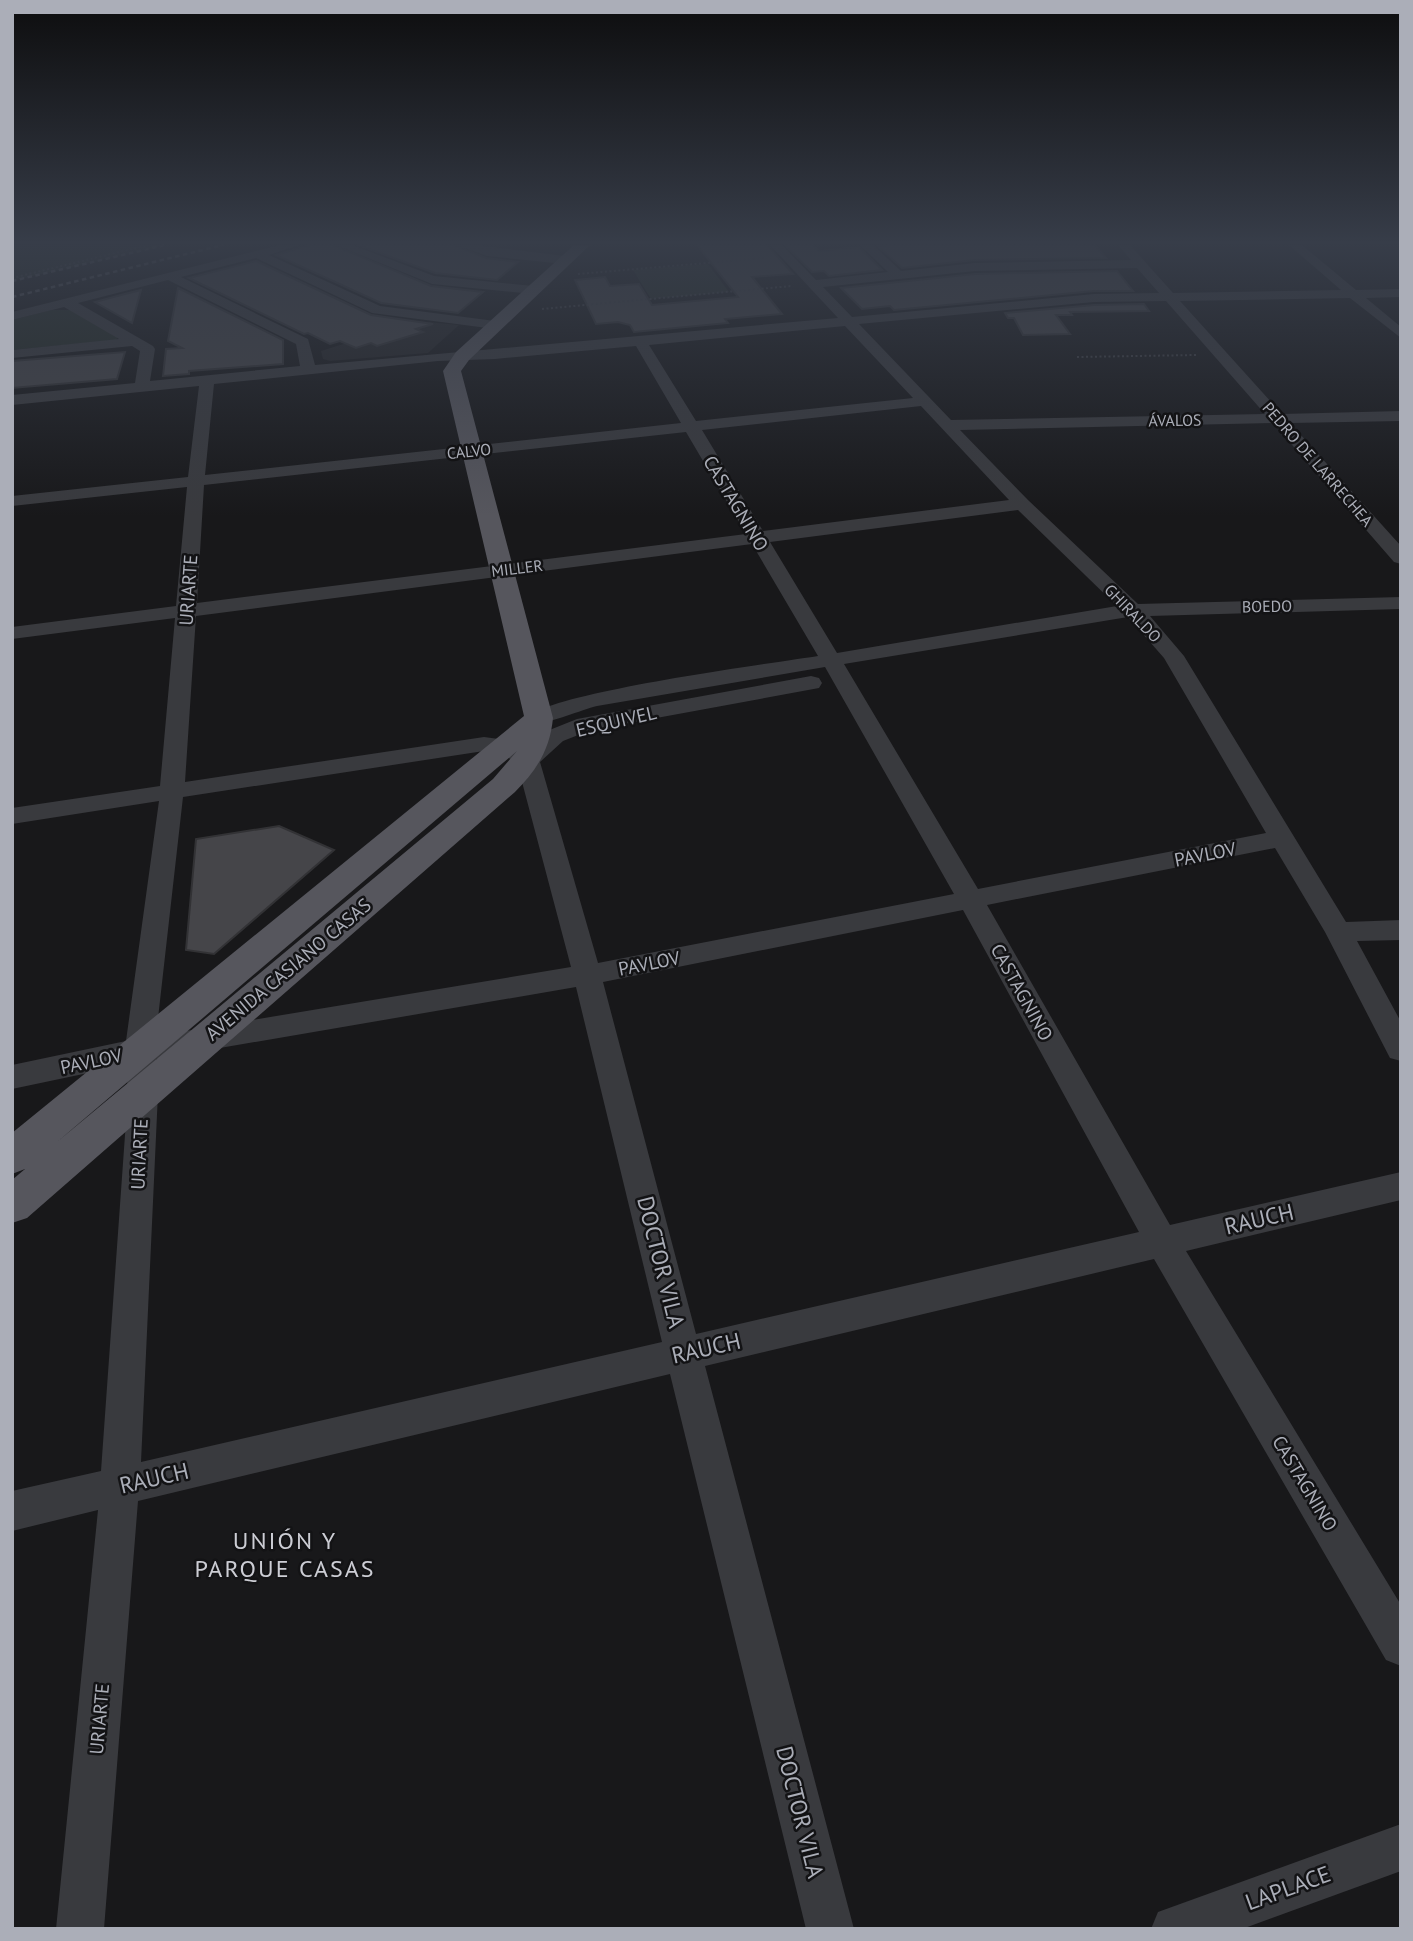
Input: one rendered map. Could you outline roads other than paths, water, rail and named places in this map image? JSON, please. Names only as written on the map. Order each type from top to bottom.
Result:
[{"type":"main road","points":[[484,336],[462,356],[452,371],[539,718]]},
{"type":"main road","name":"AVENIDA CASIANO CASAS","points":[[12,1206],[482,804],[539,718]]},
{"type":"main road","name":"AVENIDA CASIANO CASAS","points":[[12,1157],[140,1050],[517,753]]},
{"type":"street","points":[[127,336],[148,349],[142,387]]},
{"type":"street","points":[[290,336],[303,342],[308,370]]},
{"type":"street","points":[[12,400],[693,336]]},
{"type":"street","name":"GHIRALDO","points":[[862,336],[1022,504],[1140,617],[1172,656],[1284,838],[1401,1050]]},
{"type":"street","name":"PEDRO DE LARRECHEA","points":[[1204,336],[1401,558]]},
{"type":"street","points":[[12,354],[137,341]]},
{"type":"street","name":"CASTAGNINO","points":[[640,341],[971,900],[1162,1242],[1401,1645]]},
{"type":"street","name":"URIARTE","points":[[80,1929],[120,1486],[143,1093],[140,1050],[172,792],[196,481],[207,380]]},
{"type":"street","name":"CALVO","points":[[12,501],[926,401]]},
{"type":"street","name":"ÁVALOS","points":[[949,425],[1401,416]]},
{"type":"street","name":"MILLER","points":[[12,633],[1022,504]]},
{"type":"street","name":"BOEDO","points":[[1140,617],[1401,603]]},
{"type":"street","name":"ESQUIVEL","points":[[539,718],[566,706],[597,699],[836,669],[1140,617]]},
{"type":"street","name":"ESQUIVEL","points":[[517,753],[585,724],[836,669]]},
{"type":"street","points":[[12,816],[484,744],[517,753]]},
{"type":"street","name":"DOCTOR VILA","points":[[517,753],[587,975],[830,1929]]},
{"type":"street","name":"PAVLOV","points":[[12,1077],[140,1050],[587,975],[1284,838]]},
{"type":"street","points":[[1338,932],[1401,930]]},
{"type":"street","name":"RAUCH","points":[[12,1511],[1401,1186]]},
{"type":"street","name":"LAPLACE","points":[[1175,1929],[1401,1847]]},
{"type":"district","name":"UNIÓN Y PARQUE CASAS","points":[[285,1555]]}]
